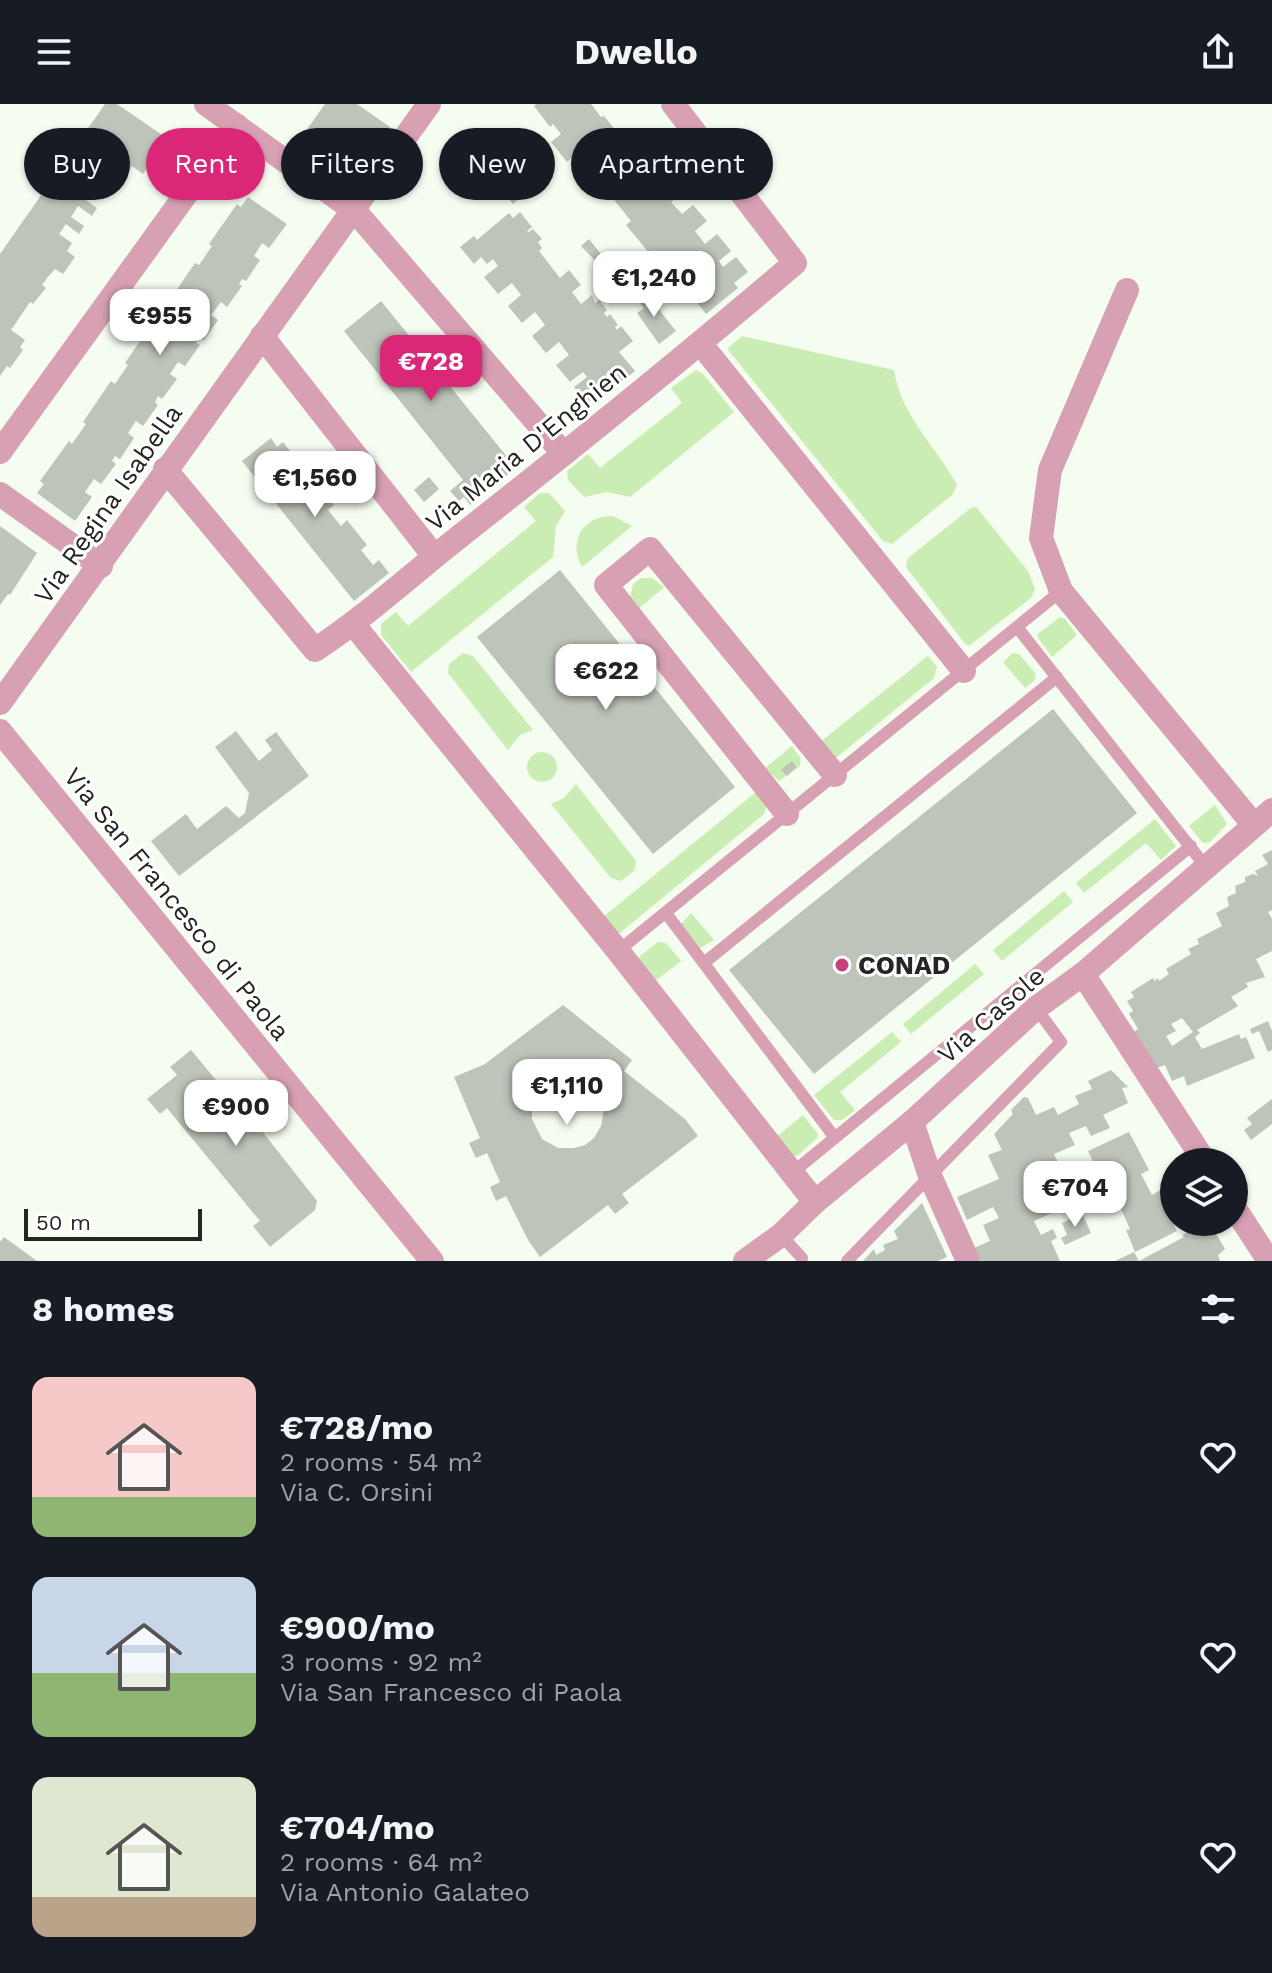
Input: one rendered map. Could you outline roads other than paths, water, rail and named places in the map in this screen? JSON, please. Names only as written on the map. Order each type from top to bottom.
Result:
[{"type":"street","points":[[206,104],[355,211],[564,454]]},
{"type":"street","name":"Via Regina Isabella","points":[[0,703],[429,104]]},
{"type":"street","name":"Via Maria D'Enghien","points":[[165,469],[315,650],[354,625],[434,556],[564,454],[795,263],[673,104]]},
{"type":"street","points":[[0,452],[236,125]]},
{"type":"street","points":[[1127,290],[1050,470],[1041,538],[1061,591],[1263,817]]},
{"type":"street","points":[[262,336],[434,556]]},
{"type":"street","points":[[700,343],[964,671]]},
{"type":"street","points":[[0,494],[101,566]]},
{"type":"street","points":[[787,814],[606,585],[650,549],[835,775]]},
{"type":"street","points":[[354,625],[618,951],[815,1202]]},
{"type":"street","name":"Via San Francesco di Paola","points":[[0,731],[432,1261]]},
{"type":"street","name":"Via Casole","points":[[745,1261],[781,1235],[815,1202],[912,1122],[1036,1008],[1083,974],[1263,817]]},
{"type":"street","points":[[1083,974],[1196,1148]]},
{"type":"street","points":[[912,1122],[930,1176],[968,1261]]},
{"type":"street","points":[[1248,1229],[1269,1261]]},
{"type":"lane","points":[[618,951],[1061,591]]},
{"type":"lane","points":[[1017,627],[1206,867]]},
{"type":"lane","points":[[704,963],[1057,677]]},
{"type":"lane","points":[[792,1173],[1191,846]]},
{"type":"lane","points":[[666,913],[835,1138]]},
{"type":"lane","points":[[847,1261],[1061,1042],[1036,1008]]},
{"type":"lane","points":[[781,1235],[802,1258]]},
{"type":"place","name":"CONAD","points":[[842,965]]}]
